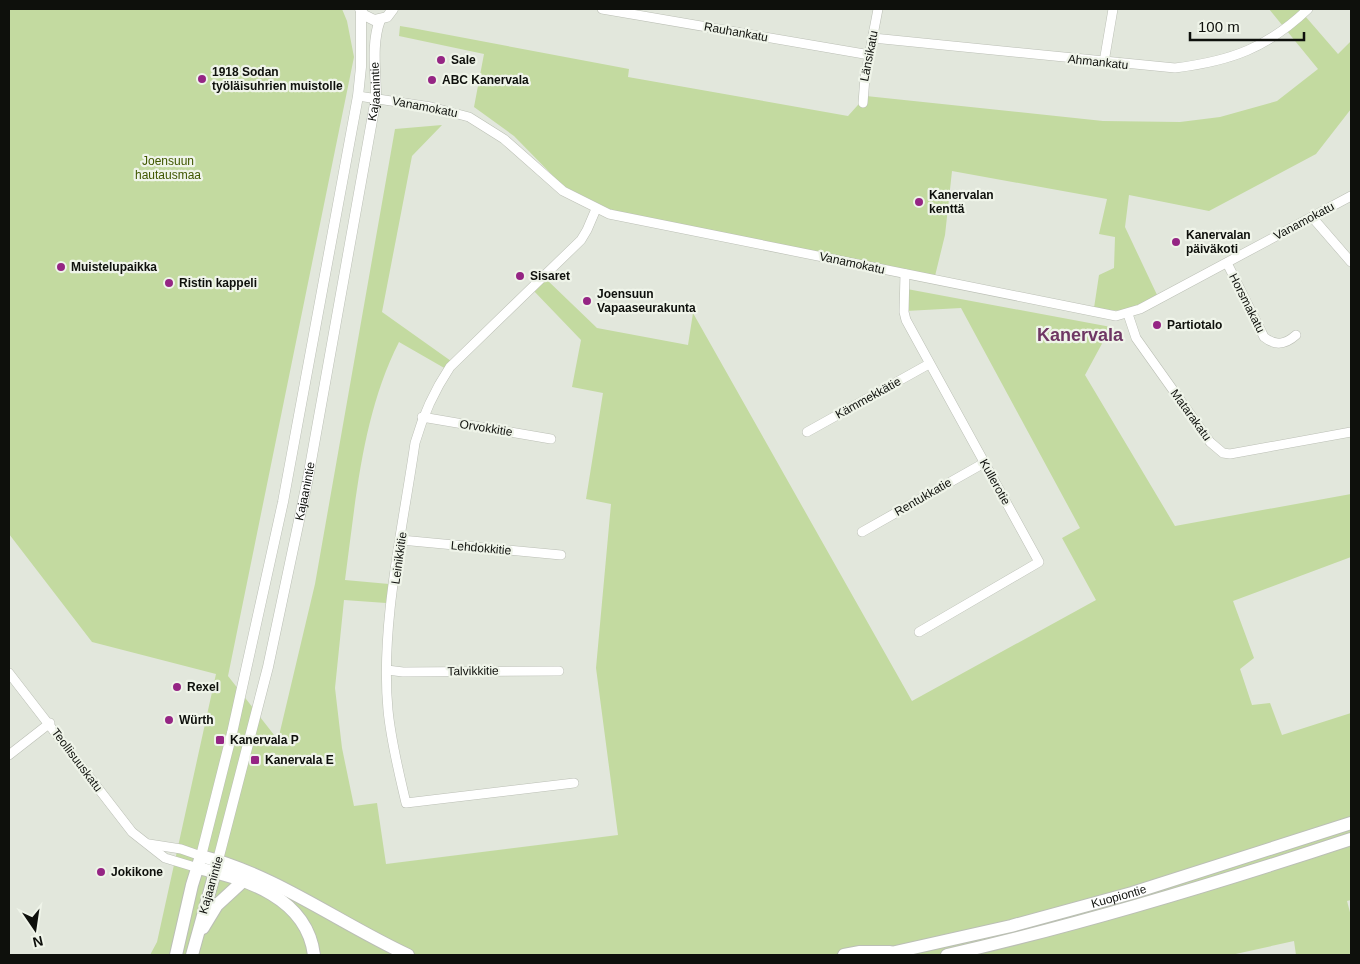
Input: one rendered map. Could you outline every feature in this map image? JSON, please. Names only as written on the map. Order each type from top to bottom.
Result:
[{"type":"highway","name":"Kuopiontie","points":[[882,955],[1011,926],[1132,893],[1351,824]]},
{"type":"highway","name":"Kuopiontie","points":[[947,955],[1015,940],[1136,907],[1351,839]]},
{"type":"highway","points":[[199,862],[257,874],[354,928],[408,955]]},
{"type":"highway","name":"Kajaanintie","points":[[176,955],[199,862]]},
{"type":"highway","points":[[216,866],[242,882],[260,888],[295,911],[306,927],[314,955]]},
{"type":"highway","name":"Kajaanintie","points":[[192,955],[216,866]]},
{"type":"highway","points":[[196,940],[217,905],[242,882]]},
{"type":"highway","points":[[844,955],[860,952],[898,952]]},
{"type":"main road","points":[[360,9],[369,18],[380,20],[387,17],[393,9]]},
{"type":"main road","name":"Kajaanintie","points":[[199,862],[232,733],[283,502],[358,96],[361,67],[360,9]]},
{"type":"main road","name":"Kajaanintie","points":[[216,866],[268,668],[308,478],[376,98],[375,45],[376,31],[380,20]]},
{"type":"street","name":"Rauhankatu","points":[[602,9],[627,11],[870,55]]},
{"type":"street","name":"Länsikatu","points":[[863,103],[864,81],[878,9]]},
{"type":"street","points":[[1104,62],[1113,9]]},
{"type":"street","name":"Ahmankatu","points":[[873,38],[1175,68],[1206,64],[1241,55],[1283,32],[1308,9]]},
{"type":"street","name":"Vanamokatu","points":[[358,96],[455,112],[480,122],[504,140],[563,191],[596,209],[622,217],[1116,316],[1128,314],[1351,196]]},
{"type":"street","name":"Leinikkitie","points":[[574,783],[406,803],[391,728],[387,670],[389,626],[415,443],[422,417],[436,388],[450,367],[581,240],[596,209]]},
{"type":"street","points":[[1312,217],[1351,262]]},
{"type":"street","name":"Horsmakatu","points":[[1227,262],[1264,336],[1270,343],[1279,344],[1290,340],[1296,335]]},
{"type":"street","name":"Kullerotie","points":[[905,274],[904,312],[906,320],[1039,562],[919,632]]},
{"type":"street","name":"Matarakatu","points":[[1128,314],[1136,338],[1210,442],[1223,453],[1230,454],[1351,432]]},
{"type":"street","name":"Kämmekkätie","points":[[807,432],[929,364]]},
{"type":"street","name":"Orvokkitie","points":[[422,417],[551,439]]},
{"type":"street","name":"Rentukkatie","points":[[862,532],[984,463]]},
{"type":"street","name":"Lehdokkitie","points":[[401,540],[561,555]]},
{"type":"street","name":"Talvikkitie","points":[[387,670],[402,672],[559,670]]},
{"type":"street","name":"Teollisuuskatu","points":[[9,672],[50,723],[124,823],[165,858],[199,862]]},
{"type":"street","points":[[9,755],[50,723]]},
{"type":"street","points":[[149,844],[173,848],[199,862]]},
{"type":"green space","name":"Joensuun hautausmaa","points":[[9,9],[342,9],[347,21],[354,57],[228,676],[278,740],[315,584],[395,129],[442,125],[412,156],[382,312],[451,361],[446,369],[399,342],[376,399],[362,458],[345,580],[389,584],[386,603],[344,600],[335,688],[342,748],[354,806],[377,803],[386,864],[618,835],[596,668],[611,504],[586,499],[603,393],[572,387],[581,340],[532,289],[545,278],[597,328],[688,345],[693,313],[912,701],[1096,600],[1062,538],[1080,528],[961,308],[906,311],[907,289],[1111,327],[1085,375],[1175,526],[1351,494],[1351,557],[1233,601],[1254,658],[1240,669],[1252,705],[1270,703],[1282,735],[1351,713],[1351,900],[1347,901],[1351,916],[1351,955],[1296,955],[1294,941],[1231,955],[150,955],[157,942],[216,674],[92,642],[9,534]]},
{"type":"green space","points":[[1269,9],[1299,9],[1338,54],[1351,41],[1351,109],[1316,154],[1209,211],[1129,195],[1125,227],[1158,297],[1127,310],[1094,308],[1099,275],[1114,268],[1115,237],[1099,234],[1107,199],[952,171],[945,235],[935,276],[623,213],[599,206],[565,188],[514,136],[474,107],[484,54],[399,36],[400,26],[412,28],[629,69],[628,77],[848,116],[866,96],[1103,121],[1180,122],[1220,117],[1277,101],[1318,69]]},
{"type":"place","name":"Sale","points":[[441,60]]},
{"type":"place","name":"1918 Sodan työläisuhrien muistolle","points":[[202,79]]},
{"type":"place","name":"ABC Kanervala","points":[[432,80]]},
{"type":"place","name":"Kanervalan kenttä","points":[[919,202]]},
{"type":"place","name":"Kanervalan päiväkoti","points":[[1176,242]]},
{"type":"place","name":"Muistelupaikka","points":[[61,267]]},
{"type":"place","name":"Sisaret","points":[[520,276]]},
{"type":"place","name":"Ristin kappeli","points":[[169,283]]},
{"type":"place","name":"Joensuun Vapaaseurakunta","points":[[587,301]]},
{"type":"place","name":"Partiotalo","points":[[1157,325]]},
{"type":"place","name":"Rexel","points":[[177,687]]},
{"type":"place","name":"Würth","points":[[169,720]]},
{"type":"place","name":"Kanervala P","points":[[220,740]]},
{"type":"place","name":"Kanervala E","points":[[255,760]]},
{"type":"place","name":"Jokikone","points":[[101,872]]},
{"type":"district","name":"Kanervala","points":[[1080,335]]}]
